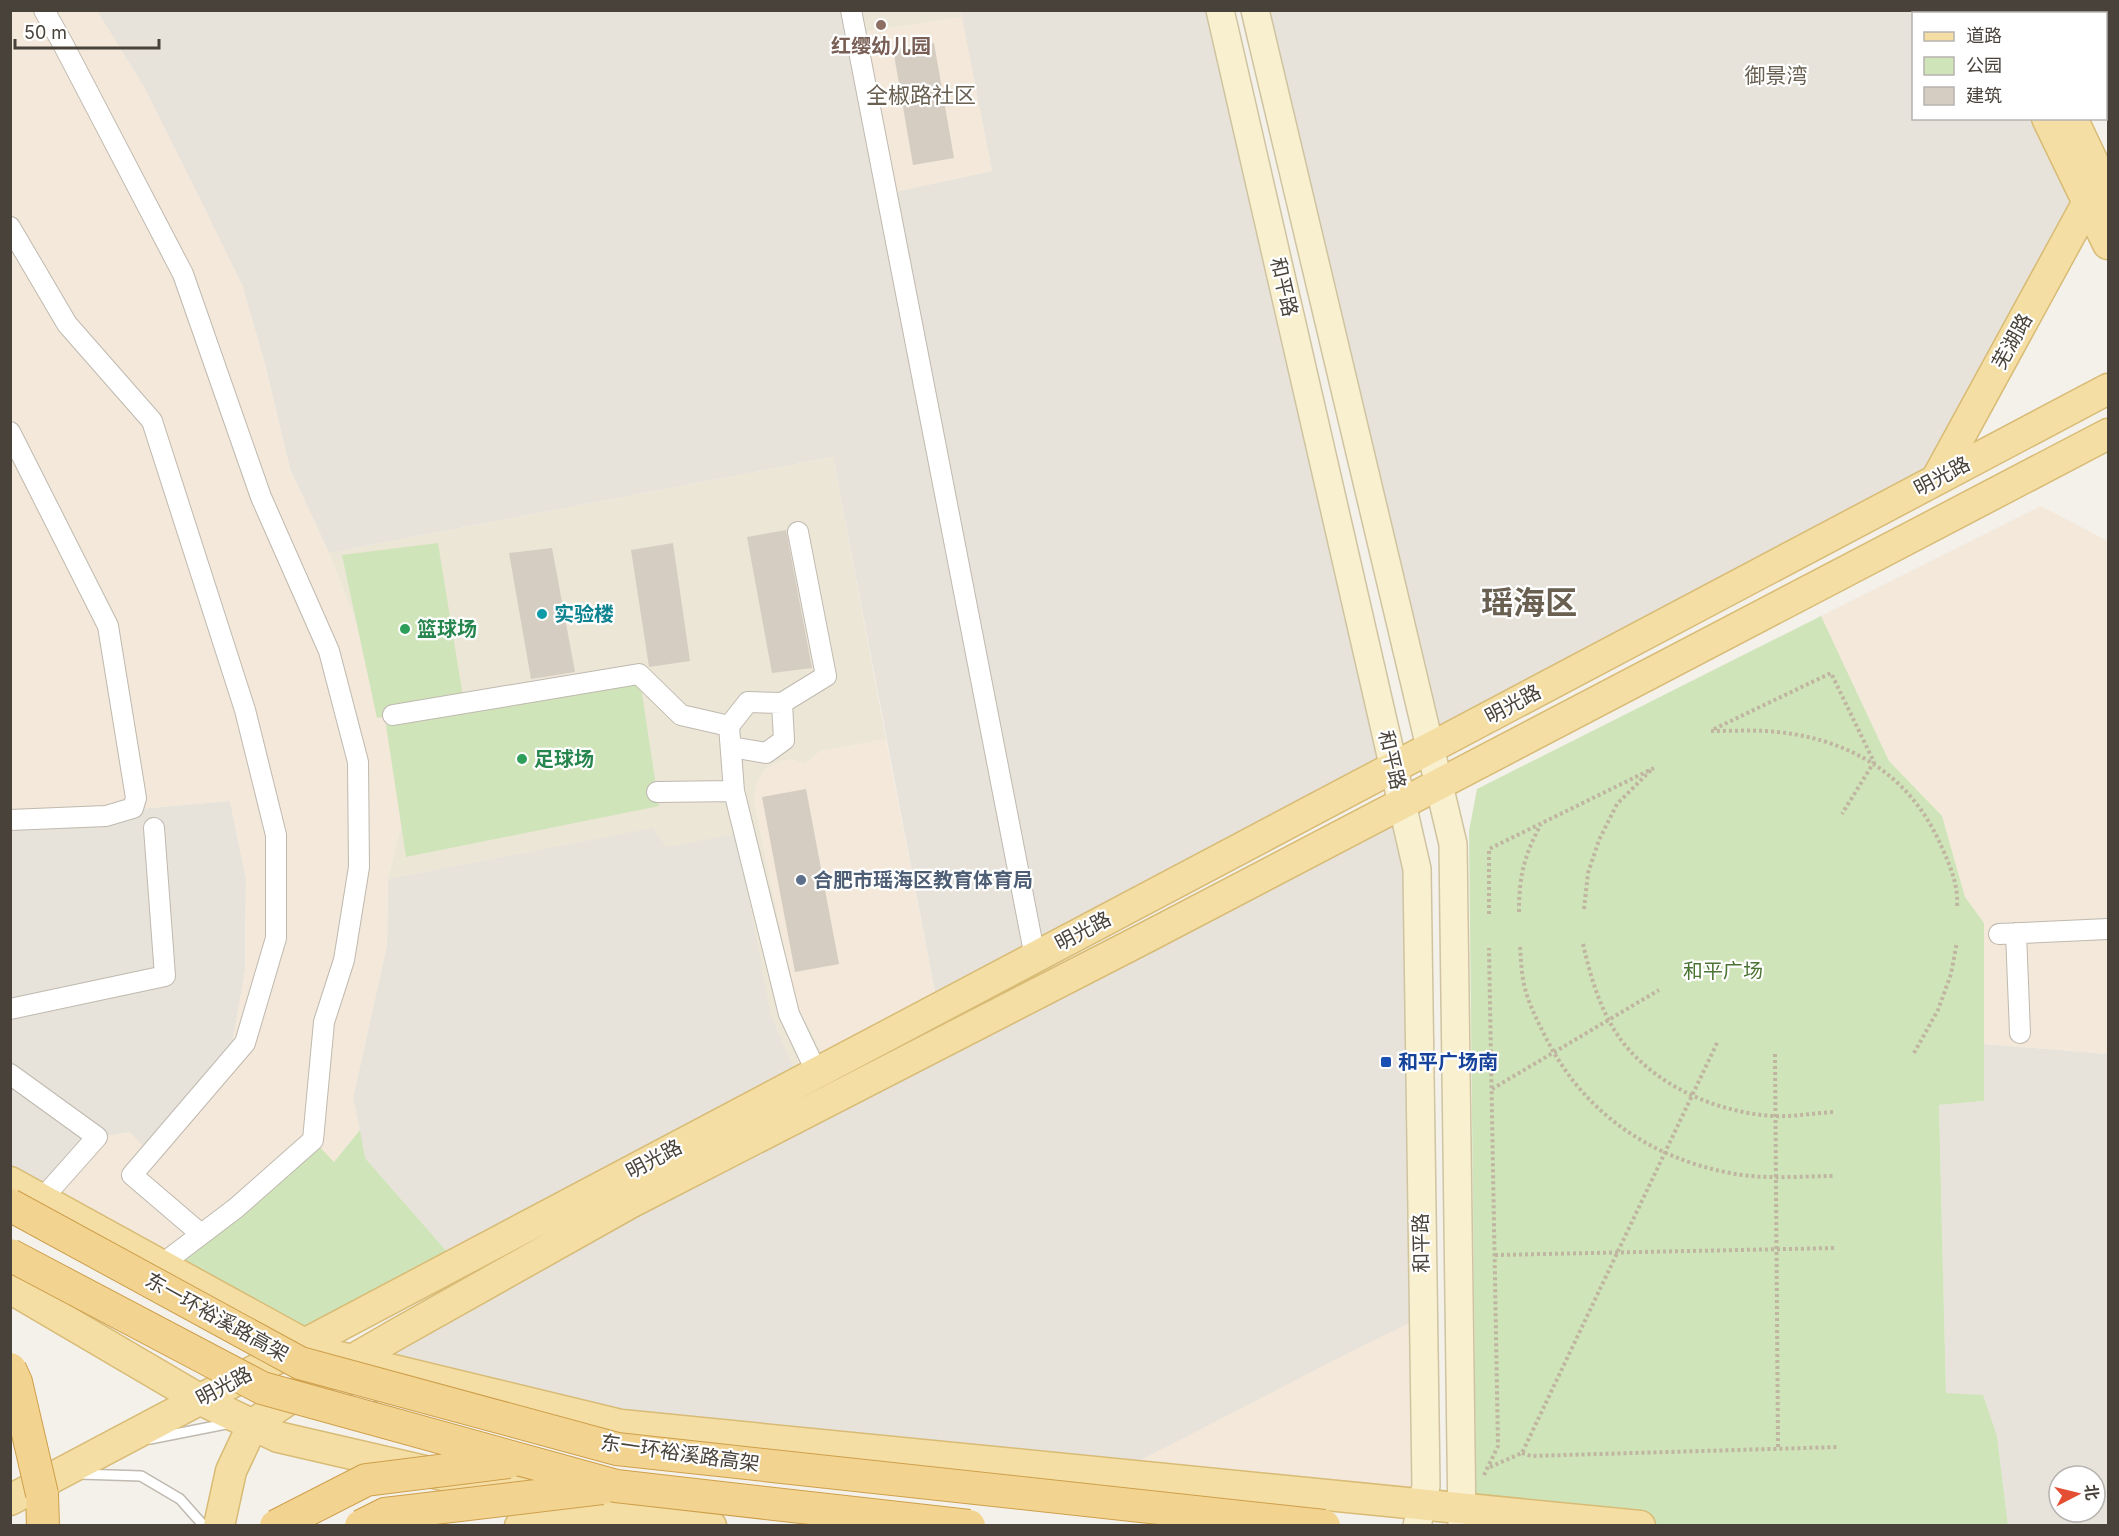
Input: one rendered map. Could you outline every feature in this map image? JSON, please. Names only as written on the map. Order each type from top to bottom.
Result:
[{"type":"highway","name":"东一环裕溪路高架","points":[[10,1205],[300,1363],[617,1449],[1324,1526]]},
{"type":"highway","name":"东一环裕溪路高架","points":[[10,1255],[262,1388],[613,1500],[969,1526]]},
{"type":"highway","points":[[10,1369],[16,1383],[42,1494],[43,1526]]},
{"type":"highway","points":[[276,1526],[366,1480],[617,1449]]},
{"type":"highway","points":[[361,1526],[385,1514],[613,1500]]},
{"type":"main road","name":"和平路","points":[[1220,10],[1417,869],[1426,1486],[1419,1515]]},
{"type":"main road","name":"和平路","points":[[1254,10],[1453,844],[1462,1517]]},
{"type":"main road","points":[[2048,120],[2098,198]]},
{"type":"main road","points":[[2073,120],[2098,198],[2109,244]]},
{"type":"main road","name":"芜湖路","points":[[1936,480],[2098,198]]},
{"type":"main road","name":"明光路","points":[[10,1500],[2109,389]]},
{"type":"main road","name":"明光路","points":[[219,1526],[231,1471],[261,1419],[314,1382],[351,1360],[630,1203],[1157,932],[2109,435]]},
{"type":"main road","points":[[10,1182],[320,1352],[621,1425],[1419,1515],[1640,1526]]},
{"type":"main road","points":[[10,1288],[199,1399],[261,1419],[278,1437],[613,1500],[711,1526]]},
{"type":"main road","points":[[520,1526],[613,1500]]},
{"type":"street","points":[[44,10],[183,274],[261,497],[328,651],[358,762],[359,867],[344,960],[324,1022],[313,1140],[236,1208],[161,1265]]},
{"type":"street","points":[[851,10],[1035,957]]},
{"type":"street","points":[[10,227],[67,324],[152,421],[245,710],[276,835],[276,938],[245,1043],[132,1175],[201,1234]]},
{"type":"street","points":[[10,432],[108,627],[136,798],[133,808],[106,816],[10,820]]},
{"type":"street","points":[[798,532],[826,676],[783,703],[748,702],[729,726],[734,792],[789,1014],[817,1073]]},
{"type":"street","points":[[393,715],[639,674],[681,715],[729,726]]},
{"type":"street","points":[[731,747],[766,753],[784,740],[783,703]]},
{"type":"street","points":[[657,792],[734,792]]},
{"type":"street","points":[[10,1009],[165,976],[154,828]]},
{"type":"street","points":[[2019,1033],[2007,933],[2109,929]]},
{"type":"street","points":[[10,1074],[97,1137],[41,1200]]},
{"type":"lane","points":[[297,1411],[446,1383]]},
{"type":"lane","points":[[111,1446],[261,1419]]},
{"type":"lane","points":[[58,1473],[141,1476],[180,1499],[204,1526]]},
{"type":"path","points":[[1874,762],[1832,674],[1711,731],[1767,731],[1826,741],[1874,762],[1909,793],[1933,828],[1949,861],[1958,897],[1957,906]]},
{"type":"path","points":[[1842,814],[1874,762]]},
{"type":"path","points":[[1489,914],[1489,849],[1654,768],[1617,804],[1599,840],[1588,873],[1584,909]]},
{"type":"path","points":[[1519,912],[1519,885],[1527,850],[1541,823]]},
{"type":"path","points":[[1914,1053],[1938,1010],[1951,974],[1957,942]]},
{"type":"path","points":[[1583,944],[1593,984],[1610,1020],[1624,1045],[1651,1071],[1692,1096],[1736,1111],[1776,1116],[1834,1112]]},
{"type":"path","points":[[1520,947],[1523,979],[1534,1014],[1553,1053],[1571,1081],[1596,1108],[1626,1132],[1665,1153],[1692,1164],[1732,1174],[1776,1177],[1835,1176]]},
{"type":"path","points":[[1482,1477],[1498,1446],[1489,948]]},
{"type":"path","points":[[1492,1089],[1659,990]]},
{"type":"path","points":[[1522,1453],[1718,1041]]},
{"type":"path","points":[[1775,1054],[1778,1448]]},
{"type":"path","points":[[1495,1255],[1836,1248]]},
{"type":"path","points":[[1489,1467],[1522,1453],[1531,1456],[1839,1447]]},
{"type":"shaded area","points":[[10,11],[97,11],[144,87],[206,211],[242,285],[265,364],[290,469],[329,553],[377,676],[403,817],[388,879],[387,945],[353,1098],[360,1130],[334,1162],[313,1141],[161,1265],[41,1200],[97,1137],[130,1132],[150,1153],[229,1062],[245,971],[246,879],[230,801],[11,820]]},
{"type":"shaded area","points":[[97,11],[851,11],[887,193],[992,171],[960,11],[1220,11],[1394,767],[938,1008],[833,457],[329,553],[290,469],[265,364],[242,285],[144,87]]},
{"type":"shaded area","name":"红缨幼儿园","points":[[851,11],[960,11],[962,17],[855,33]]},
{"type":"shaded area","points":[[1255,11],[1994,11],[1912,12],[1912,120],[2047,120],[2088,202],[1936,480],[1430,748]]},
{"type":"shaded area","points":[[2108,11],[2108,118],[2107,12],[2058,12]]},
{"type":"shaded area","points":[[962,17],[992,171],[887,194],[855,33]]},
{"type":"shaded area","points":[[833,457],[886,739],[820,751],[805,764],[792,759],[781,761],[765,769],[756,784],[754,802],[796,1004],[830,1066],[799,1082],[770,1013],[737,834],[666,847],[653,828],[388,879],[403,817],[377,676],[329,553]]},
{"type":"shaded area","points":[[2041,506],[2108,541],[2108,1054],[1984,1044],[1984,923],[1965,897],[1942,816],[1889,761],[1821,616]]},
{"type":"shaded area","points":[[886,739],[938,1008],[830,1066],[796,1004],[754,802],[756,784],[765,769],[781,761],[792,759],[805,764],[820,751]]},
{"type":"shaded area","points":[[230,801],[246,879],[245,971],[229,1062],[151,1154],[41,1200],[11,1182],[10,820]]},
{"type":"shaded area","points":[[1402,803],[1422,1317],[1114,1474],[621,1425],[351,1360]]},
{"type":"shaded area","points":[[654,827],[737,834],[799,1082],[457,1263],[365,1158],[353,1098],[387,945],[388,879]]},
{"type":"shaded area","points":[[1984,1044],[2108,1054],[2108,1525],[2008,1525],[1997,1436],[1946,1393],[1939,1105],[1984,1101]]},
{"type":"shaded area","points":[[1422,1317],[1422,1504],[1114,1474],[1350,1352]]},
{"type":"green space","name":"篮球场","points":[[438,543],[464,703],[377,718],[342,555]]},
{"type":"green space","name":"和平广场","points":[[1821,616],[1889,761],[1942,816],[1965,897],[1984,923],[1984,1101],[1939,1105],[1946,1393],[1983,1395],[1997,1436],[2008,1525],[1640,1526],[1462,1508],[1476,1486],[1469,831],[1477,789]]},
{"type":"green space","name":"足球场","points":[[639,674],[659,806],[406,857],[386,725]]},
{"type":"green space","points":[[360,1130],[365,1158],[457,1263],[304,1344],[161,1265],[313,1140],[334,1162]]},
{"type":"building","points":[[934,43],[954,158],[913,165],[893,49]]},
{"type":"building","points":[[786,530],[812,668],[772,673],[747,537]]},
{"type":"building","points":[[673,543],[690,661],[649,667],[631,550]]},
{"type":"building","name":"实验楼","points":[[552,548],[575,672],[531,679],[509,553]]},
{"type":"building","name":"合肥市瑶海区教育体育局","points":[[806,789],[839,964],[795,972],[762,797]]},
{"type":"place","name":"红缨幼儿园","points":[[881,25]]},
{"type":"place","name":"实验楼","points":[[542,614]]},
{"type":"place","name":"篮球场","points":[[405,629]]},
{"type":"place","name":"足球场","points":[[522,759]]},
{"type":"place","name":"合肥市瑶海区教育体育局","points":[[801,880]]},
{"type":"place","name":"和平广场南","points":[[1386,1062]]},
{"type":"district","name":"御景湾","points":[[1776,75]]},
{"type":"district","name":"全椒路社区","points":[[921,95]]},
{"type":"district","name":"瑶海区","points":[[1529,602]]}]
